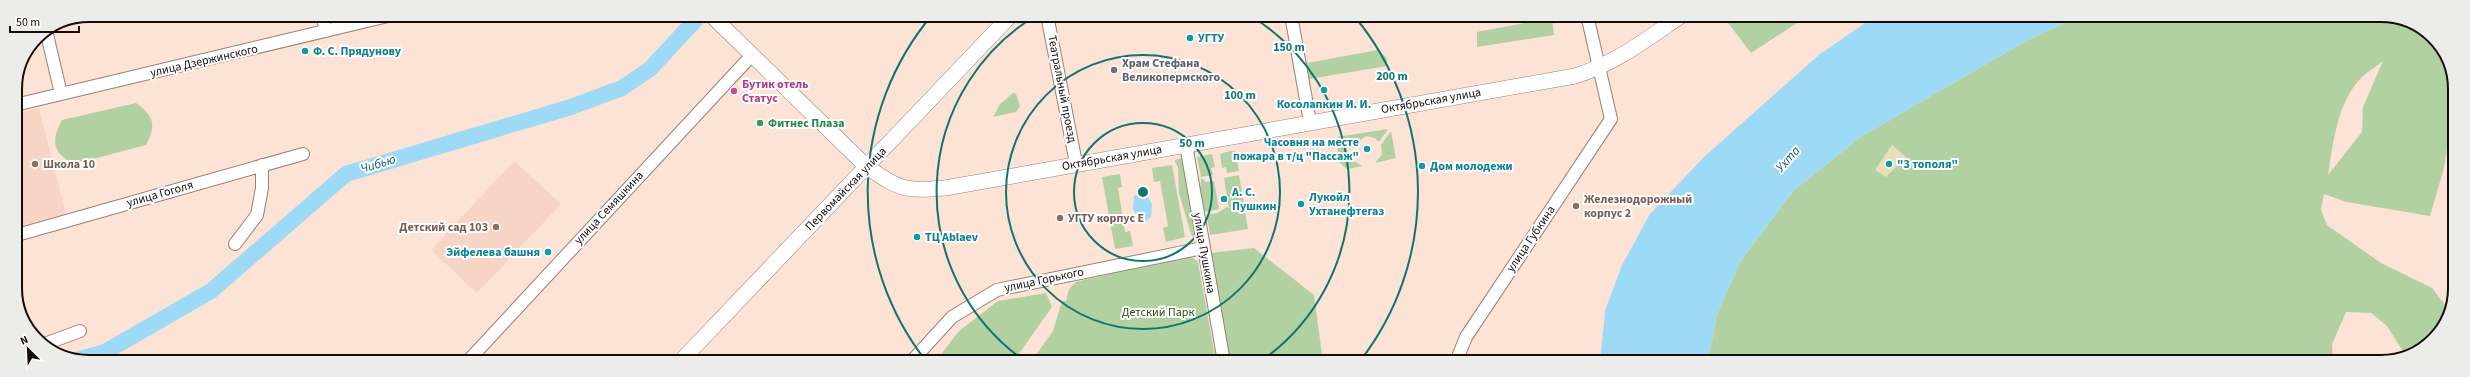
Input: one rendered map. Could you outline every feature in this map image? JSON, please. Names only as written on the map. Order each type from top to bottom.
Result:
[{"type":"main road","name":"Октябрьская улица","points":[[718,22],[867,167],[894,186],[913,190],[944,188],[1076,163],[1575,76],[1598,68],[1617,59],[1672,22]]},
{"type":"main road","name":"Первомайская улица","points":[[687,355],[1004,22]]},
{"type":"street","points":[[324,22],[326,31]]},
{"type":"street","name":"улица Дзержинского","points":[[22,103],[363,22]]},
{"type":"street","name":"Театральный проезд","points":[[1048,22],[1076,163]]},
{"type":"street","points":[[1291,22],[1310,122]]},
{"type":"street","points":[[1589,22],[1598,68]]},
{"type":"street","points":[[48,37],[61,94]]},
{"type":"street","name":"улица Семяшкина","points":[[474,355],[752,55]]},
{"type":"street","name":"улица Губкина","points":[[1459,355],[1466,337],[1611,119],[1598,68]]},
{"type":"street","name":"улица Пушкина","points":[[1186,145],[1223,355]]},
{"type":"street","name":"улица Гоголя","points":[[22,234],[304,154]]},
{"type":"street","points":[[235,244],[257,215],[262,188],[262,165]]},
{"type":"street","name":"улица Горького","points":[[917,355],[952,317],[997,290],[1203,248]]},
{"type":"street","points":[[50,342],[80,331]]},
{"type":"shaded area","name":"Школа 10","points":[[39,108],[66,214],[22,226],[22,112]]},
{"type":"shaded area","name":"Детский сад 103","points":[[514,161],[561,204],[477,293],[431,250]]},
{"type":"green space","points":[[1531,22],[1552,22],[1554,35],[1477,47],[1477,32]]},
{"type":"green space","points":[[1727,22],[1797,23],[1751,53]]},
{"type":"green space","points":[[2067,22],[2381,22],[2399,24],[2415,31],[2434,48],[2443,63],[2447,76],[2448,142],[2444,168],[2430,216],[2347,202],[2324,194],[2321,210],[2327,225],[2381,263],[2432,288],[2446,306],[2434,329],[2415,346],[2403,351],[2387,326],[2371,313],[2346,312],[2332,344],[2333,355],[1709,355],[1717,314],[1740,262],[1793,191],[1862,136],[2026,41]],"holes":[[[2383,61],[2363,107],[2362,132],[2328,175],[2336,128],[2343,106],[2355,85],[2361,78]]]},
{"type":"green space","points":[[1378,50],[1387,58],[1387,66],[1309,79],[1307,63]]},
{"type":"green space","points":[[1013,93],[1016,94],[1020,106],[1016,112],[993,117],[1000,104]]},
{"type":"green space","points":[[136,103],[147,112],[152,122],[151,132],[146,145],[74,164],[67,160],[58,151],[55,140],[58,127],[62,120]]},
{"type":"green space","points":[[1388,129],[1379,142],[1375,138],[1366,136],[1355,144],[1337,137]]},
{"type":"green space","points":[[1391,131],[1396,158],[1375,163],[1382,154],[1381,145]]},
{"type":"green space","points":[[1336,141],[1347,145],[1347,157],[1362,166],[1347,169],[1340,163]]},
{"type":"green space","points":[[1235,151],[1239,171],[1227,173],[1226,167],[1222,168],[1220,154]]},
{"type":"green space","points":[[1212,154],[1215,167],[1211,168],[1213,175],[1201,177],[1197,157]]},
{"type":"green space","points":[[1182,158],[1195,217],[1194,228],[1196,237],[1193,237],[1191,234],[1179,193],[1178,167],[1175,160]]},
{"type":"green space","points":[[1172,165],[1185,237],[1166,242],[1163,228],[1168,226],[1160,181],[1154,182],[1152,168]]},
{"type":"green space","points":[[1120,174],[1122,187],[1118,188],[1125,232],[1130,231],[1133,246],[1115,249],[1102,177]]},
{"type":"green space","points":[[1239,175],[1248,229],[1210,235],[1207,215],[1217,213],[1227,207],[1229,209],[1224,178]]},
{"type":"green space","points":[[1201,179],[1204,179],[1205,182],[1214,181],[1219,209],[1205,212],[1200,191]]},
{"type":"green space","points":[[1254,248],[1314,295],[1322,355],[1228,355],[1210,253]]},
{"type":"green space","name":"Детский Парк","points":[[1185,256],[1192,257],[1198,262],[1215,355],[1036,355],[1053,331],[1062,301],[1066,301],[1069,289],[1076,282]]},
{"type":"green space","points":[[1046,293],[1052,307],[1018,355],[940,355],[959,331],[998,301]]},
{"type":"sand","name":"\"3 тополя\"","points":[[1892,145],[1906,157],[1886,177],[1875,170]]},
{"type":"water","name":"Ухта","points":[[1867,22],[2067,22],[2026,41],[1862,136],[1793,191],[1740,262],[1717,314],[1709,355],[1601,355],[1605,311],[1622,265],[1650,214],[1704,157],[1820,54]]},
{"type":"water","points":[[1140,193],[1147,195],[1152,204],[1151,217],[1146,221],[1140,220],[1133,209],[1134,196]]},
{"type":"waterway","name":"Чибью","points":[[94,355],[105,352],[211,291],[346,174],[571,107],[622,88],[650,69],[694,22]]},
{"type":"place","name":"УГТУ","points":[[1190,38]]},
{"type":"place","name":"Ф. С. Прядунову","points":[[305,51]]},
{"type":"place","name":"Храм Стефана Великопермского","points":[[1114,70]]},
{"type":"place","name":"Косолапкин И. И.","points":[[1324,90]]},
{"type":"place","name":"Бутик отель Статус","points":[[734,91]]},
{"type":"place","name":"Фитнес Плаза","points":[[760,123]]},
{"type":"place","name":"Часовня на месте пожара в т/ц \"Пассаж\"","points":[[1367,149]]},
{"type":"place","name":"Школа 10","points":[[35,164]]},
{"type":"place","name":"\"3 тополя\"","points":[[1889,164]]},
{"type":"place","name":"Дом молодежи","points":[[1422,166]]},
{"type":"place","name":"А. С. Пушкин","points":[[1224,199]]},
{"type":"place","name":"Лукойл Ухтанефтегаз","points":[[1301,204]]},
{"type":"place","name":"Железнодорожный корпус 2","points":[[1576,206]]},
{"type":"place","name":"УГТУ корпус Е","points":[[1060,218]]},
{"type":"place","name":"Детский сад 103","points":[[496,227]]},
{"type":"place","name":"ТЦ Ablaev","points":[[917,237]]},
{"type":"place","name":"Эйфелева башня","points":[[548,252]]}]
